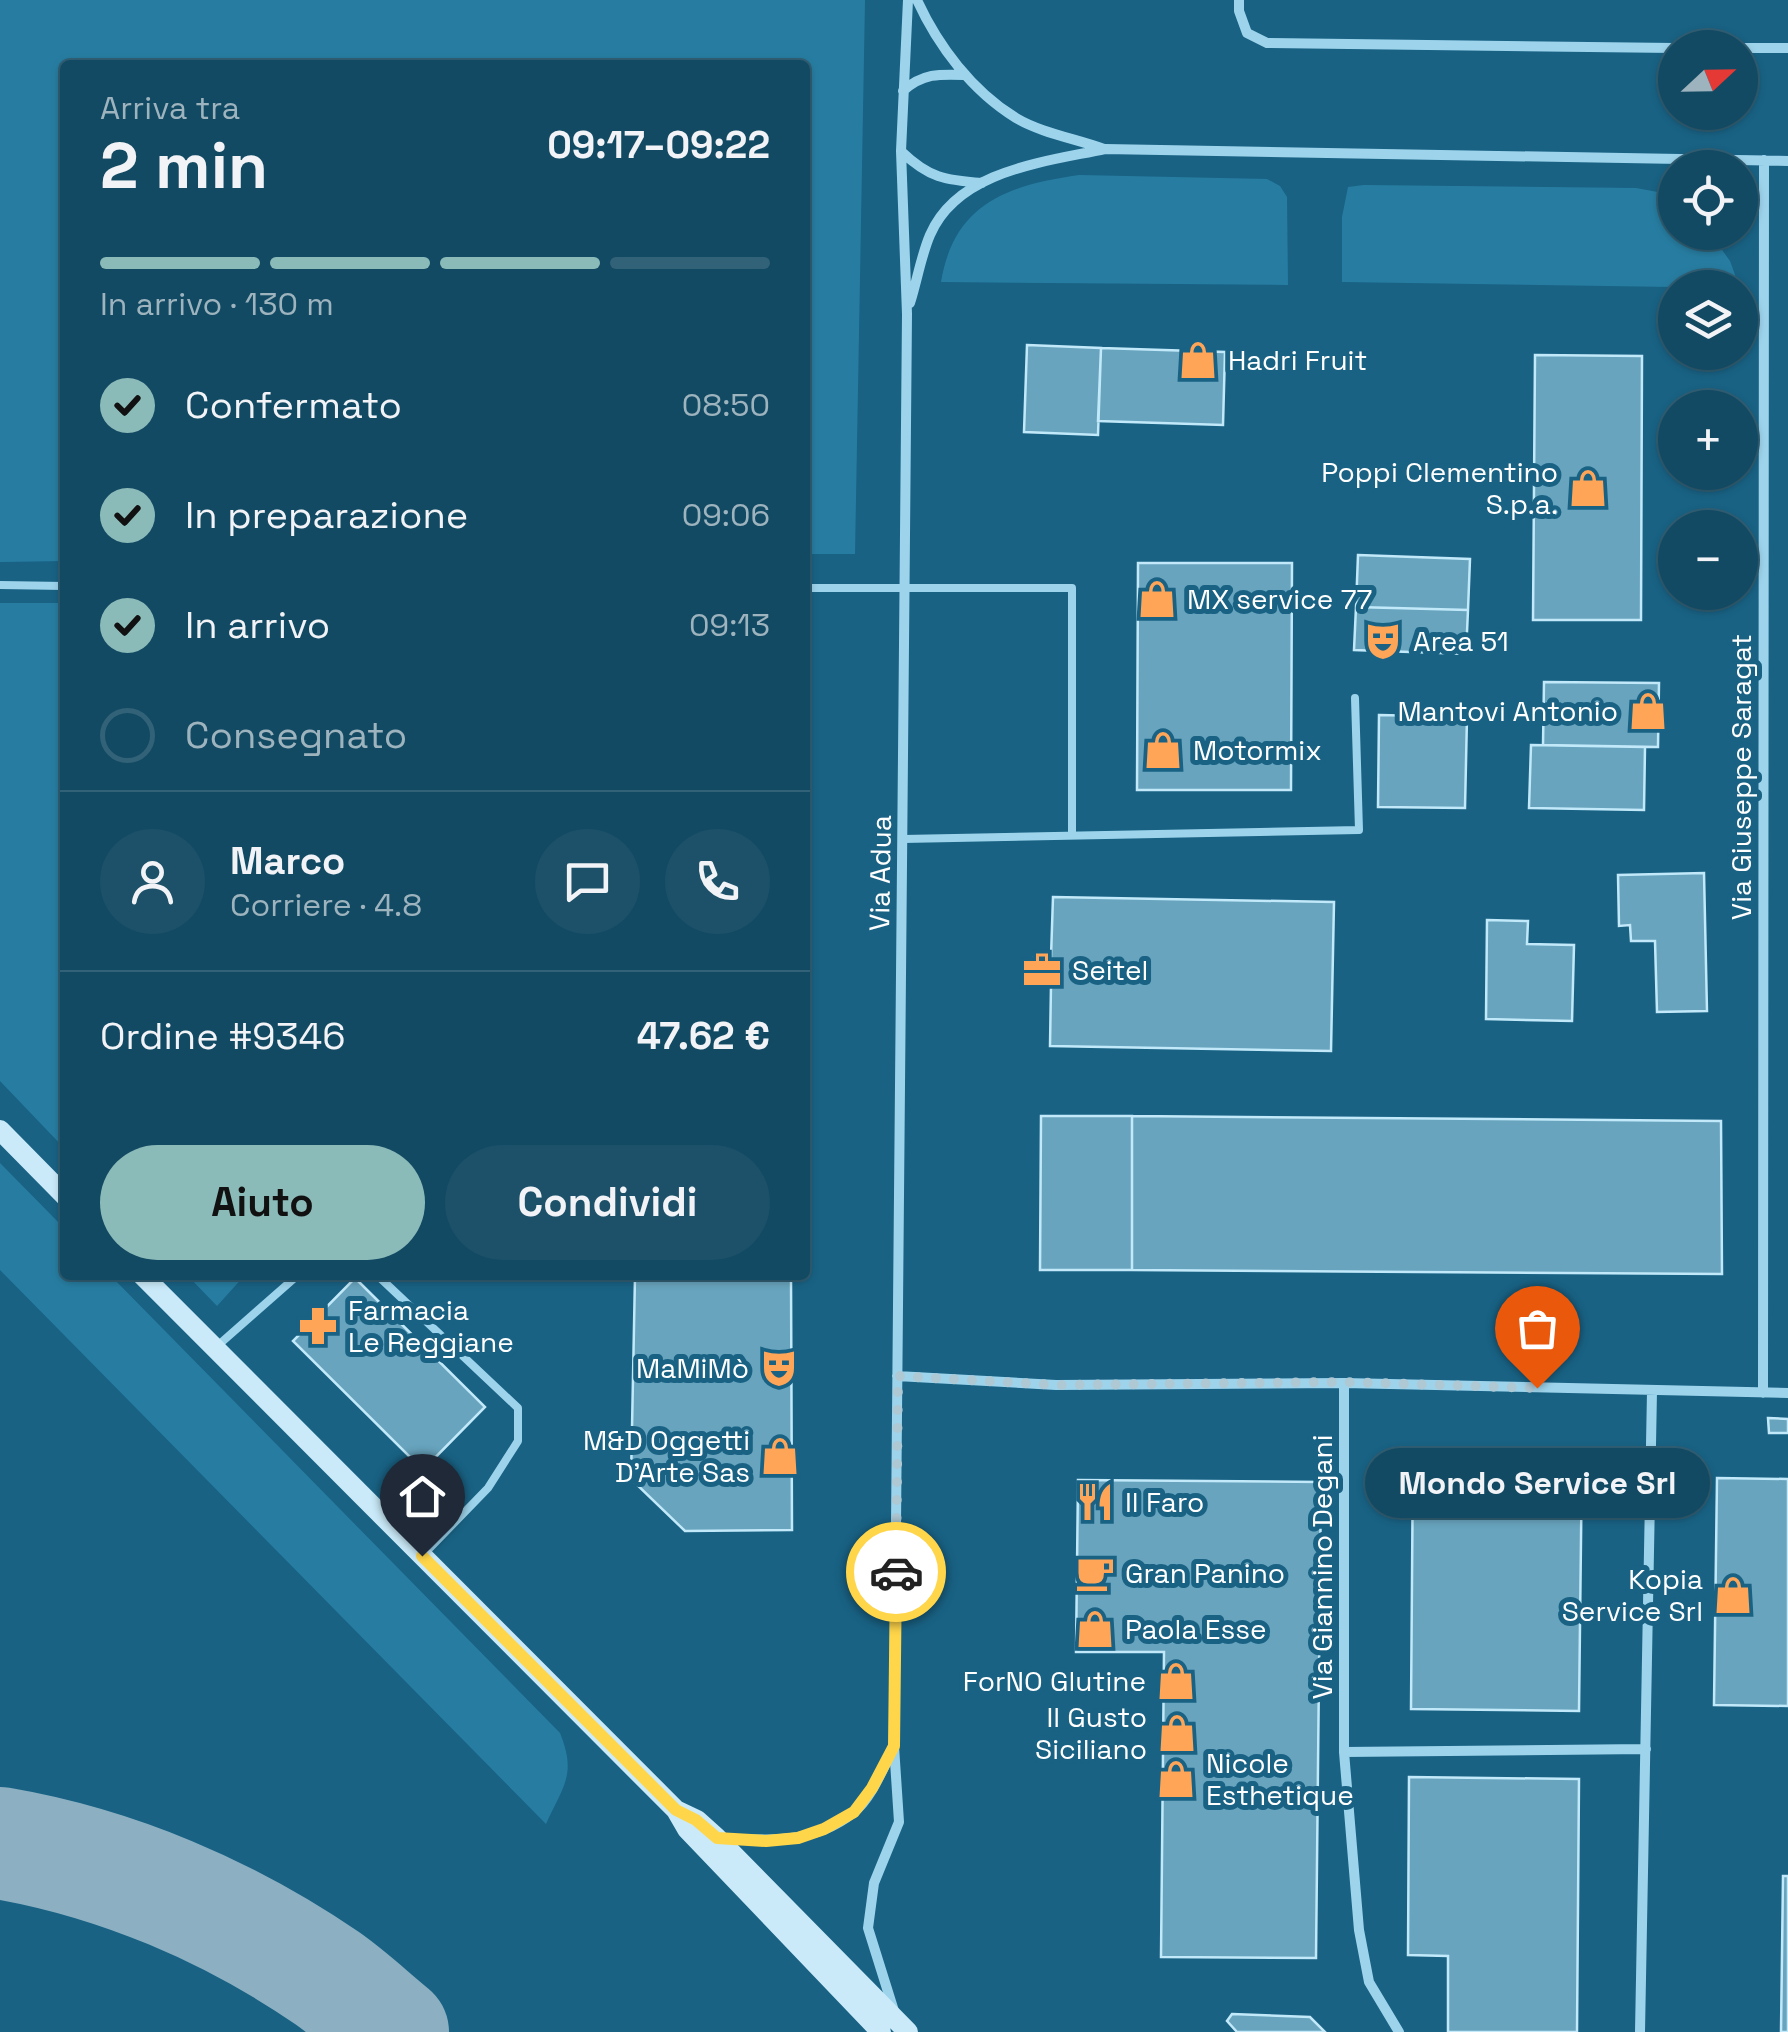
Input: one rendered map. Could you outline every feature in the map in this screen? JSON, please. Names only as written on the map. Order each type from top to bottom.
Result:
[{"type":"main road","points":[[0,1130],[60,1191]]},
{"type":"main road","points":[[147,1280],[676,1810],[687,1829],[895,2028]]},
{"type":"main road","points":[[676,1810],[696,1820],[717,1838],[895,2028]]},
{"type":"street","name":"Via Adua","points":[[895,2028],[868,1928],[874,1883],[899,1822],[894,1746],[907,314],[901,151],[908,0]]},
{"type":"street","points":[[917,0],[930,29],[966,76],[1017,118],[1105,149]]},
{"type":"street","points":[[1239,0],[1238,11],[1247,33],[1266,43],[1658,48]]},
{"type":"street","points":[[1758,48],[1788,48]]},
{"type":"street","points":[[903,91],[916,80],[936,74],[966,76]]},
{"type":"street","points":[[907,314],[930,233],[951,205],[982,183],[1015,168],[1105,149],[1788,160]]},
{"type":"street","points":[[901,151],[922,170],[948,180],[982,183]]},
{"type":"street","name":"Via Giuseppe Saragat","points":[[1763,1393],[1764,160]]},
{"type":"street","points":[[898,1376],[1056,1385],[1344,1382],[1788,1393]]},
{"type":"street","name":"Via Giannino Degani","points":[[1344,1382],[1344,1752],[1359,1930],[1369,1982],[1399,2032]]},
{"type":"street","points":[[1640,2032],[1652,1391]]},
{"type":"street","name":"Via Adua","points":[[717,1838],[798,1838],[824,1829],[854,1812],[894,1746]]},
{"type":"street","points":[[1344,1752],[1646,1748]]},
{"type":"lane","points":[[0,585],[60,586]]},
{"type":"lane","points":[[810,588],[1072,588],[1072,835]]},
{"type":"lane","points":[[902,839],[1358,830],[1355,698]]},
{"type":"lane","points":[[215,1348],[292,1280]]},
{"type":"lane","points":[[382,1280],[518,1408],[518,1441],[488,1488],[422,1556]]},
{"type":"shaded area","points":[[0,0],[865,0],[855,554],[810,554],[810,60],[60,60],[60,561],[0,562]]},
{"type":"shaded area","points":[[1079,175],[1267,179],[1280,186],[1287,197],[1288,285],[941,282],[958,233],[972,216],[1008,192]]},
{"type":"shaded area","points":[[1348,187],[1636,188],[1658,192],[1658,250],[1722,250],[1733,270],[1658,270],[1658,287],[1342,282],[1342,217]]},
{"type":"shaded area","points":[[0,603],[60,603],[60,1144],[0,1081]]},
{"type":"shaded area","points":[[0,1163],[60,1224],[60,1280],[115,1280],[560,1733],[568,1770],[546,1824],[0,1270]]},
{"type":"shaded area","points":[[192,1280],[240,1280],[217,1306]]},
{"type":"building","points":[[1027,345],[1101,348],[1098,435],[1024,432]]},
{"type":"building","points":[[1101,348],[1225,352],[1223,425],[1098,421]]},
{"type":"building","name":"Poppi Clementino S.p.a.","points":[[1535,355],[1642,356],[1641,620],[1533,620]]},
{"type":"building","points":[[1358,555],[1470,559],[1468,610],[1356,607]]},
{"type":"building","points":[[1138,563],[1292,563],[1291,790],[1137,790]]},
{"type":"building","points":[[1356,607],[1468,610],[1466,654],[1354,650]]},
{"type":"building","points":[[1544,682],[1659,683],[1658,747],[1543,745]]},
{"type":"building","points":[[1379,715],[1467,717],[1465,808],[1378,807]]},
{"type":"building","points":[[1531,745],[1645,747],[1644,810],[1529,808]]},
{"type":"building","points":[[1704,873],[1707,1011],[1657,1012],[1655,941],[1631,941],[1630,925],[1619,926],[1618,875]]},
{"type":"building","points":[[1053,897],[1334,902],[1331,1051],[1050,1046],[1051,985],[1034,985],[1034,957],[1051,957]]},
{"type":"building","points":[[1487,920],[1528,921],[1527,944],[1574,945],[1572,1021],[1486,1019]]},
{"type":"building","points":[[1041,1116],[1132,1116],[1132,1270],[1040,1270]]},
{"type":"building","points":[[1132,1116],[1721,1121],[1722,1274],[1132,1270]]},
{"type":"building","points":[[357,1280],[485,1407],[423,1470],[293,1341]]},
{"type":"building","points":[[635,1280],[791,1280],[792,1530],[685,1531],[631,1479]]},
{"type":"building","points":[[1768,1418],[1788,1419],[1788,1433],[1769,1433]]},
{"type":"building","points":[[1413,1450],[1582,1454],[1579,1711],[1411,1709]]},
{"type":"building","points":[[1717,1478],[1788,1479],[1788,1706],[1714,1705]]},
{"type":"building","points":[[1078,1480],[1321,1482],[1316,1958],[1161,1957],[1164,1652],[1076,1652]]},
{"type":"building","points":[[1409,1777],[1579,1779],[1577,2032],[1448,2032],[1448,1956],[1408,1955]]},
{"type":"building","points":[[1783,1876],[1788,1876],[1788,2032],[1781,2032]]},
{"type":"building","points":[[1232,2014],[1310,2017],[1325,2032],[1237,2032],[1227,2021]]},
{"type":"taxiway","points":[[0,1843],[87,1863],[211,1911],[327,1978],[393,2032]]},
{"type":"way so far","points":[[896,1572],[898,1376],[1056,1385],[1344,1382],[1537,1388]]},
{"type":"place","name":"Hadri Fruit","points":[[1198,360]]},
{"type":"place","name":"Poppi Clementino S.p.a.","points":[[1588,488]]},
{"type":"place","name":"MX service 77","points":[[1157,599]]},
{"type":"place","name":"Area 51","points":[[1383,641]]},
{"type":"place","name":"Mantovi Antonio","points":[[1648,711]]},
{"type":"place","name":"Motormix","points":[[1163,750]]},
{"type":"place","name":"Seitel","points":[[1042,970]]},
{"type":"place","name":"Farmacia Le Reggiane","points":[[318,1326]]},
{"type":"place","name":"MaMiMò","points":[[779,1368]]},
{"type":"place","name":"Mondo Service Srl","points":[[1537,1388]]},
{"type":"place","name":"M&D Oggetti D'Arte Sas","points":[[780,1456]]},
{"type":"place","name":"Il Faro","points":[[1095,1502]]},
{"type":"place","name":"Gran Panino","points":[[1095,1573]]},
{"type":"place","name":"Kopia Service Srl","points":[[1733,1595]]},
{"type":"place","name":"Paola Esse","points":[[1095,1629]]},
{"type":"place","name":"ForNO Glutine","points":[[1176,1681]]},
{"type":"place","name":"Il Gusto Siciliano","points":[[1177,1733]]},
{"type":"place","name":"Nicole Esthetique","points":[[1176,1779]]},
{"type":"route","points":[[422,1556],[676,1810],[696,1820],[717,1838],[766,1841],[798,1838],[854,1812],[894,1746],[896,1572]]}]
